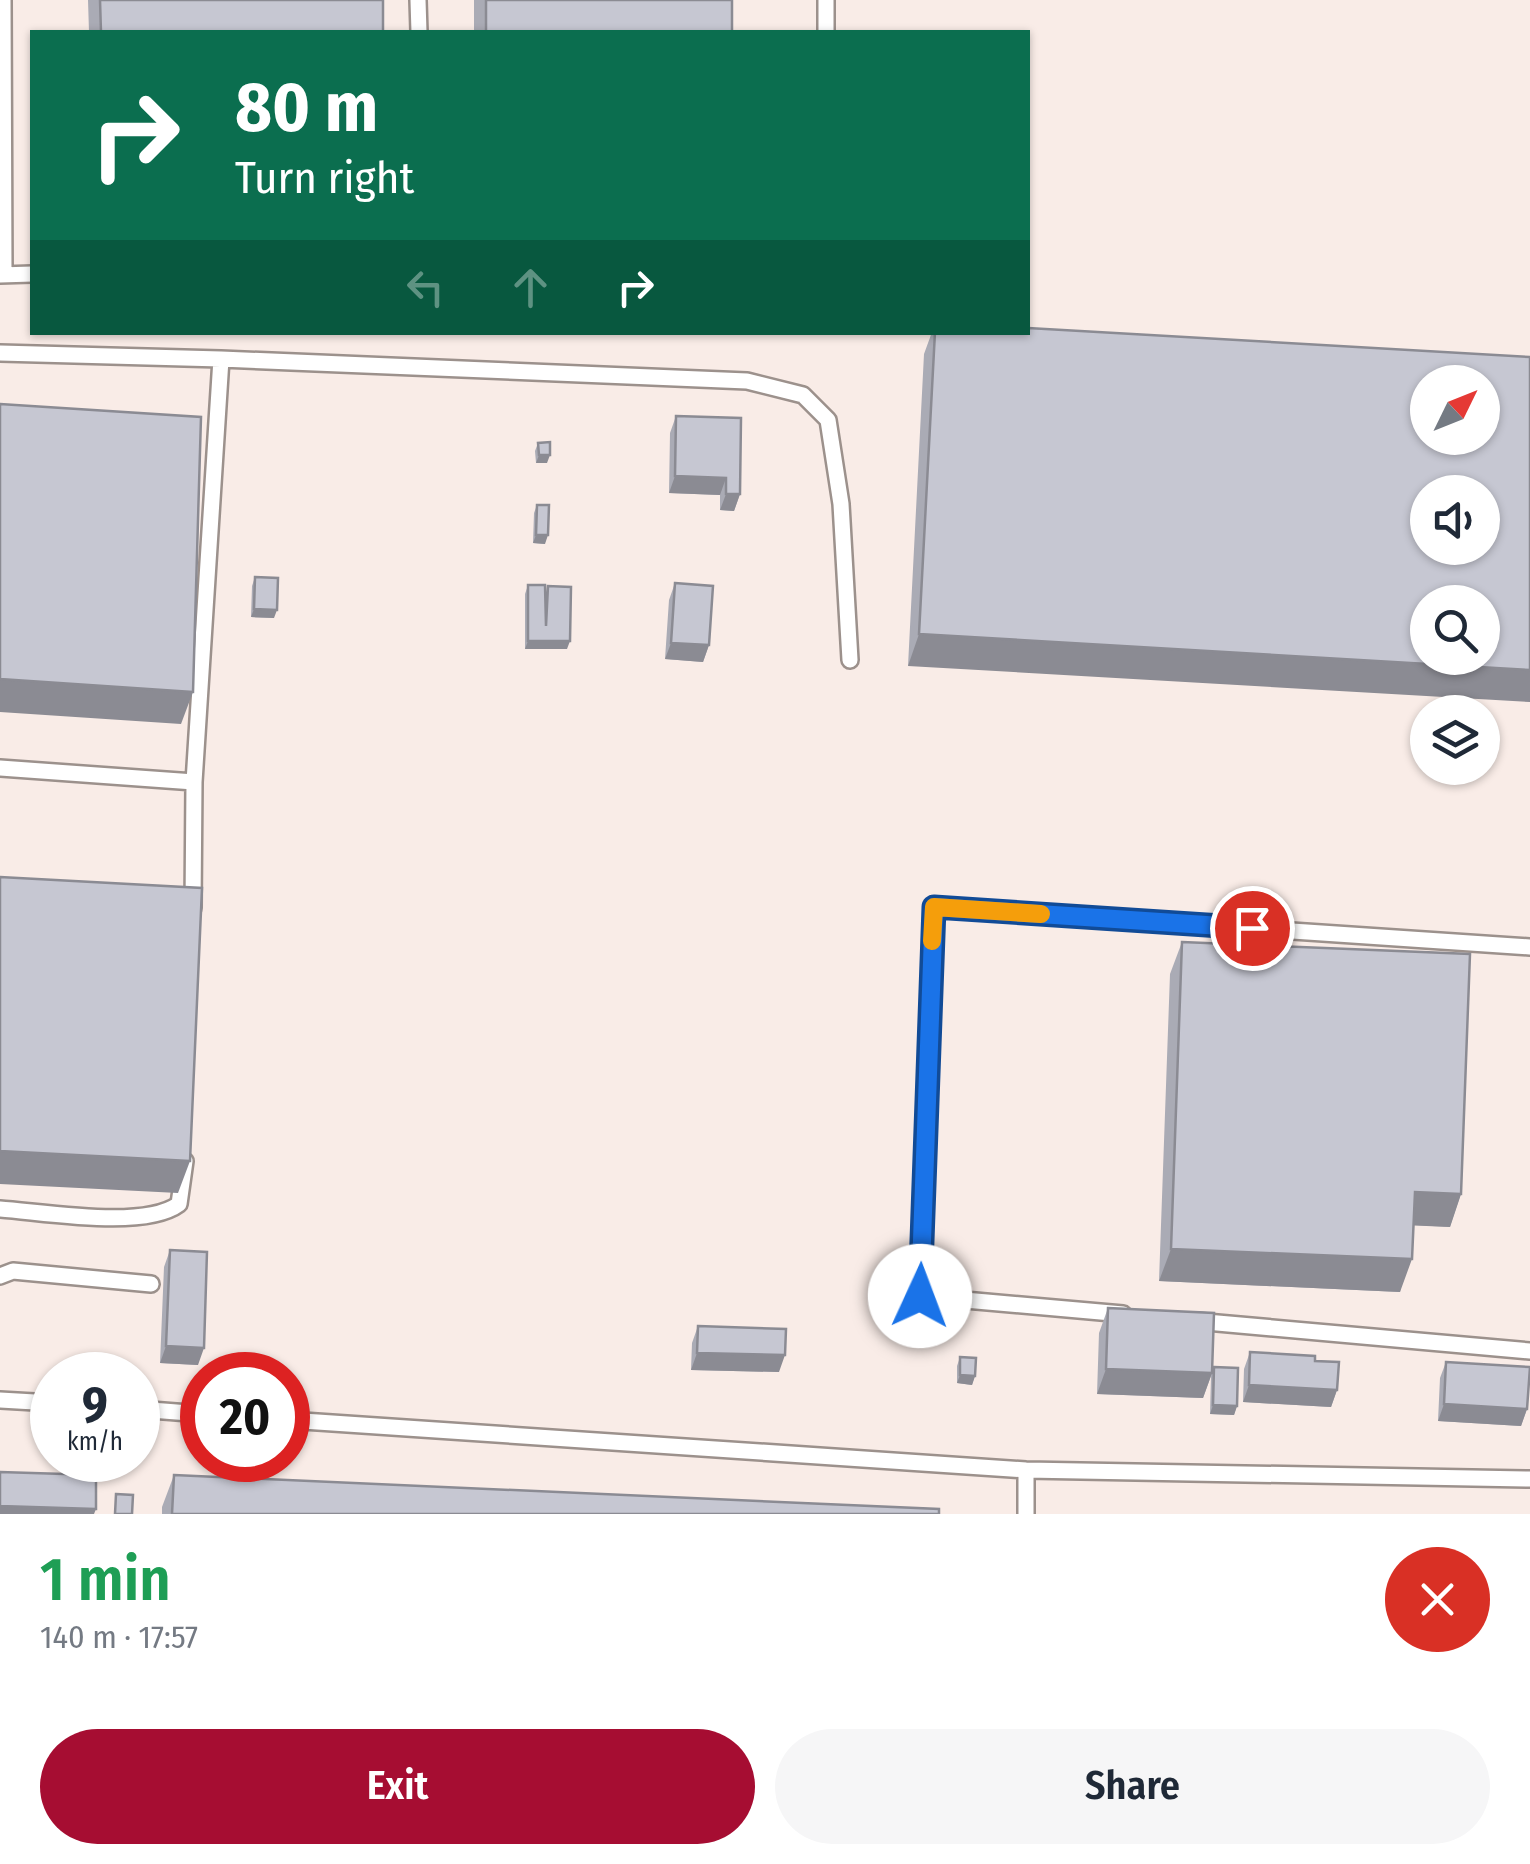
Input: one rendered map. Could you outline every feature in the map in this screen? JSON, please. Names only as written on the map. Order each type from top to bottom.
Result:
[{"type":"lane","points":[[4,0],[2,275],[30,274]]},
{"type":"lane","points":[[418,0],[418,30]]},
{"type":"lane","points":[[826,0],[826,30]]},
{"type":"lane","points":[[0,353],[747,381],[804,395],[828,420],[841,504],[850,660]]},
{"type":"lane","points":[[193,918],[194,782],[221,359]]},
{"type":"lane","points":[[0,768],[194,782]]},
{"type":"lane","points":[[1136,1315],[920,1296],[934,907],[1530,947]]},
{"type":"lane","points":[[0,1210],[125,1217],[168,1212],[179,1204],[186,1147]]},
{"type":"lane","points":[[0,1276],[13,1271],[151,1284]]},
{"type":"lane","points":[[1176,1319],[1530,1351]]},
{"type":"lane","points":[[0,1400],[30,1402]]},
{"type":"lane","points":[[310,1421],[1026,1470],[1530,1479]]},
{"type":"lane","points":[[1026,1470],[1026,1514]]},
{"type":"building","points":[[100,0],[383,0],[383,30],[101,30]]},
{"type":"building","points":[[486,0],[732,0],[732,30],[486,30]]},
{"type":"building","points":[[1030,328],[1530,357],[1530,670],[1500,668],[1500,585],[1410,585],[1410,663],[919,634],[935,335],[1030,335]]},
{"type":"building","points":[[0,404],[201,417],[193,692],[0,679]]},
{"type":"building","points":[[676,416],[741,418],[740,494],[726,494],[726,478],[675,476]]},
{"type":"building","points":[[550,442],[550,455],[539,455],[538,443]]},
{"type":"building","points":[[537,505],[549,505],[548,535],[536,535]]},
{"type":"building","points":[[255,577],[278,578],[277,610],[254,609]]},
{"type":"building","points":[[675,583],[713,586],[709,645],[671,643]]},
{"type":"building","points":[[528,585],[545,585],[546,626],[548,586],[571,587],[570,641],[528,641]]},
{"type":"building","points":[[0,877],[202,888],[190,1161],[0,1151]]},
{"type":"building","points":[[1182,942],[1470,954],[1461,1194],[1415,1192],[1412,1259],[1171,1249]]},
{"type":"building","points":[[170,1250],[207,1252],[204,1348],[166,1346]]},
{"type":"building","points":[[1108,1308],[1214,1313],[1212,1373],[1106,1369]]},
{"type":"building","points":[[698,1326],[786,1329],[785,1355],[697,1353]]},
{"type":"building","points":[[1250,1352],[1315,1356],[1315,1361],[1339,1362],[1337,1390],[1249,1385]]},
{"type":"building","points":[[960,1357],[976,1358],[975,1376],[960,1375]]},
{"type":"building","points":[[1446,1362],[1530,1367],[1527,1409],[1444,1404]]},
{"type":"building","points":[[1214,1367],[1238,1368],[1237,1406],[1213,1405]]},
{"type":"building","points":[[0,1472],[30,1473],[30,1482],[96,1482],[96,1509],[0,1506]]},
{"type":"building","points":[[174,1475],[180,1475],[180,1482],[310,1481],[939,1509],[939,1514],[172,1514]]},
{"type":"building","points":[[116,1494],[133,1495],[132,1514],[115,1514]]},
{"type":"slow traffic","points":[[932,941],[934,907],[1041,914]]},
{"type":"route","points":[[920,1296],[934,907],[1252,928]]}]
